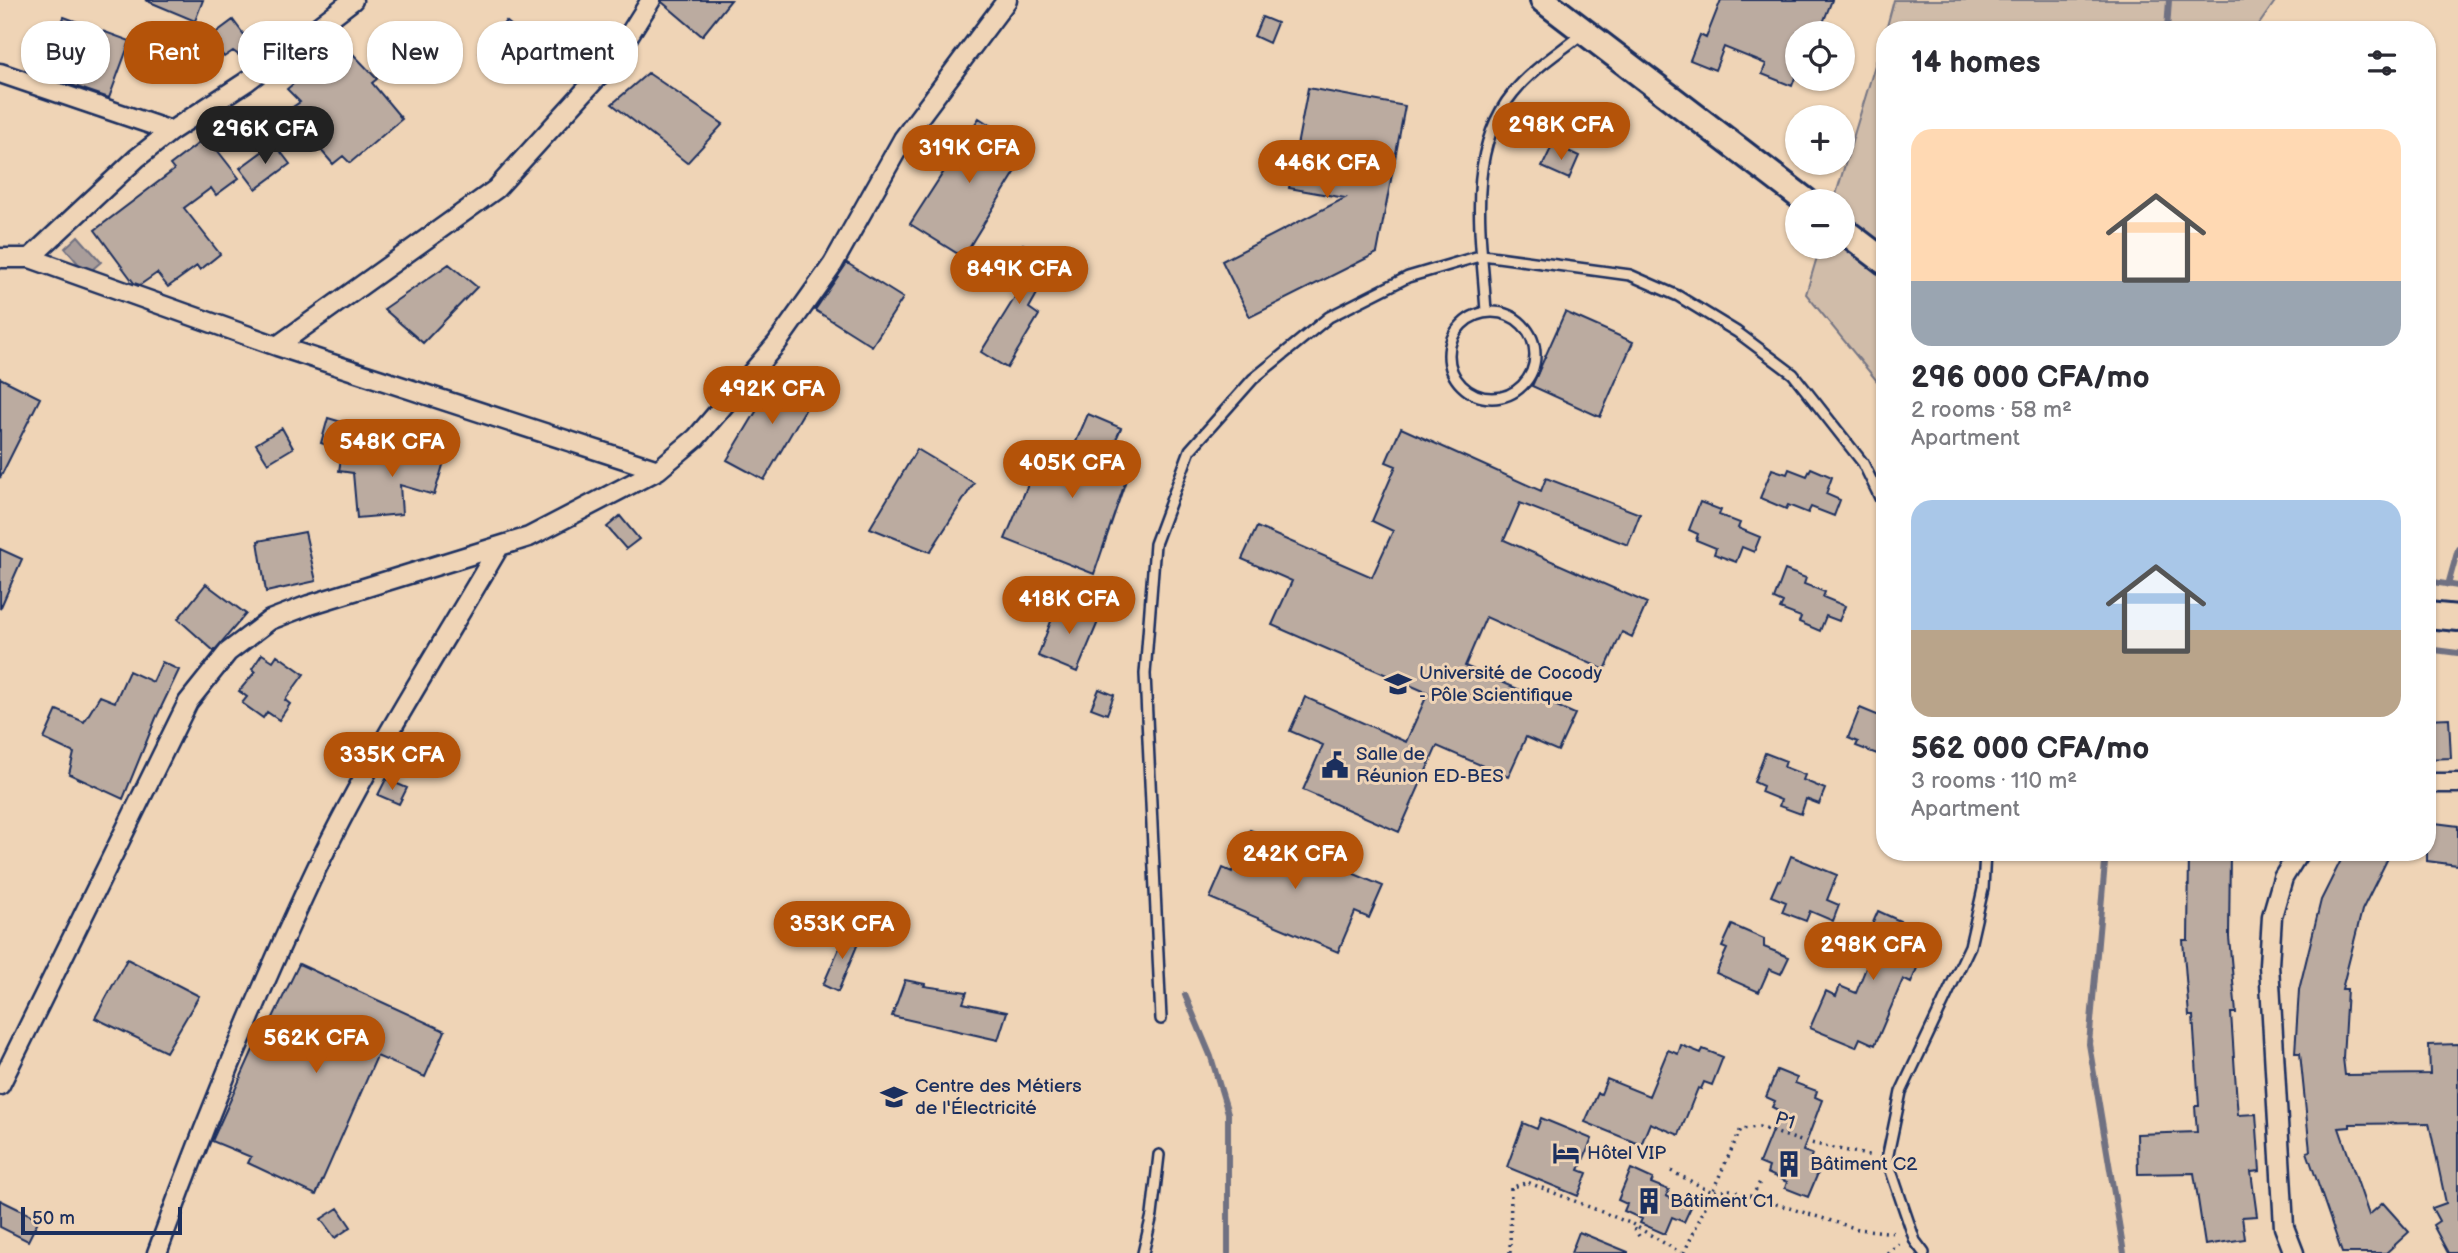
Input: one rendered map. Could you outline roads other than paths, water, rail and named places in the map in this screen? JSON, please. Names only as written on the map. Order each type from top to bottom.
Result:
[{"type":"main road","points":[[1543,0],[1790,189]]},
{"type":"main road","points":[[1855,239],[1876,255]]},
{"type":"main road","points":[[2436,616],[2458,618]]},
{"type":"street","points":[[30,258],[137,158],[171,131],[246,82],[353,0]]},
{"type":"street","points":[[277,346],[496,189],[614,59],[652,0]]},
{"type":"street","points":[[0,1085],[188,702],[228,653],[270,620],[309,604],[529,537],[659,470],[695,438],[777,343],[833,264],[903,139],[1007,0]]},
{"type":"street","points":[[0,73],[171,131]]},
{"type":"street","points":[[0,258],[30,258],[277,346],[659,470]]},
{"type":"street","points":[[157,1253],[204,1123],[312,879],[398,717],[499,547]]},
{"type":"street","points":[[2436,783],[2458,783]]},
{"type":"street","points":[[2293,861],[2283,878],[2273,916],[2269,965],[2284,1227],[2294,1253]]},
{"type":"lane","points":[[1486,312],[1480,170],[1492,126],[1498,113],[1522,83],[1584,32]]},
{"type":"lane","points":[[1161,1019],[1145,674],[1155,544],[1190,450],[1253,379],[1329,317],[1408,277],[1483,255],[1630,275],[1678,296],[1737,332],[1793,374],[1863,463],[1876,490]]},
{"type":"lane","points":[[1486,312],[1497,312],[1518,321],[1532,338],[1535,349],[1536,360],[1527,381],[1510,395],[1499,398],[1488,398],[1467,390],[1458,382],[1449,361],[1449,350],[1458,329],[1475,316],[1486,312]]},
{"type":"lane","points":[[1924,1253],[1912,1234],[1888,1159],[1901,1092],[1970,946],[1983,889],[1985,861]]},
{"type":"lane","points":[[1143,1253],[1152,1214],[1159,1155]]},
{"type":"waterway","points":[[2168,21],[2169,0]]},
{"type":"waterway","points":[[2448,585],[2458,549]]},
{"type":"waterway","points":[[2436,582],[2458,586]]},
{"type":"waterway","points":[[2436,650],[2458,653]]},
{"type":"waterway","points":[[2105,861],[2089,1044],[2124,1253]]},
{"type":"waterway","points":[[1185,995],[1211,1057],[1228,1113],[1228,1253]]},
{"type":"place","name":"Université de Cocody - Pôle Scientifique","points":[[1398,684]]},
{"type":"place","name":"Salle de Réunion ED-BES","points":[[1335,765]]},
{"type":"place","name":"Centre des Métiers de l'Électricité","points":[[894,1097]]},
{"type":"place","name":"Hôtel VIP","points":[[1566,1153]]},
{"type":"place","name":"Bâtiment C2","points":[[1789,1164]]},
{"type":"place","name":"Bâtiment C1","points":[[1649,1201]]}]
